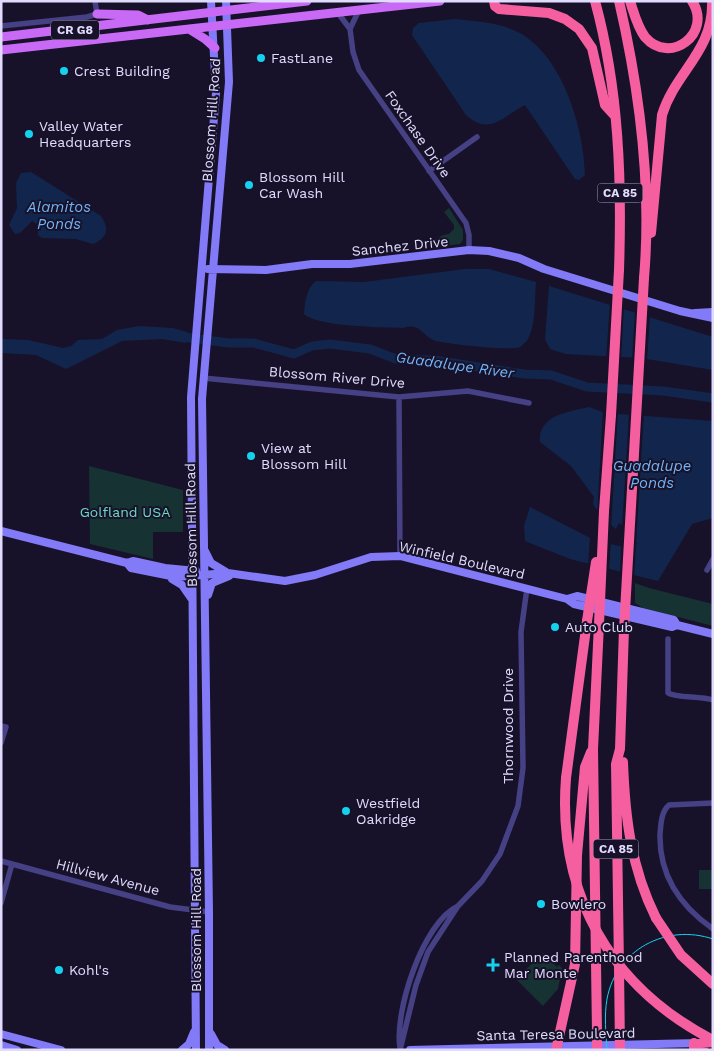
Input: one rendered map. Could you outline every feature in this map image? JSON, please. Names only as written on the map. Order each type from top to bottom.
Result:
[{"type":"highway","points":[[494,1],[495,6],[499,9],[557,15],[579,29],[592,48],[597,62],[605,106],[615,116]]},
{"type":"highway","points":[[625,2],[647,38],[655,45],[671,49],[688,42],[697,29],[698,17],[692,1]]},
{"type":"highway","points":[[647,249],[653,227],[662,115],[668,97],[708,39],[712,21],[712,1]]},
{"type":"highway","name":"CA 85","points":[[620,1050],[616,764],[620,748],[624,629],[647,249],[645,168],[625,2]]},
{"type":"highway","name":"CA 85","points":[[596,3],[612,82],[621,210],[593,749],[597,1050]]},
{"type":"highway","points":[[604,511],[566,778],[565,825],[569,858],[578,890],[594,929],[613,958],[647,996],[683,1024],[703,1045]]},
{"type":"highway","points":[[620,748],[631,852],[643,891],[656,918],[681,955],[713,984]]},
{"type":"highway","points":[[556,1048],[575,964],[577,855],[581,802],[585,767],[593,749]]},
{"type":"highway","points":[[619,984],[624,1007],[626,1050]]},
{"type":"main road","points":[[239,1],[247,7]]},
{"type":"main road","name":"CR G8","points":[[1,37],[148,20],[212,6],[247,7],[307,1]]},
{"type":"main road","name":"CR G8","points":[[1,50],[440,1]]},
{"type":"main road","name":"Blossom Hill Road","points":[[208,1050],[209,912],[202,434],[204,360],[229,82],[226,5]]},
{"type":"main road","name":"Blossom Hill Road","points":[[196,1050],[191,425],[193,361],[216,88],[212,6]]},
{"type":"main road","points":[[97,14],[138,15],[148,20]]},
{"type":"main road","points":[[189,29],[205,38],[215,48]]},
{"type":"main road","points":[[211,140],[222,154]]},
{"type":"main road","name":"Sanchez Drive","points":[[200,270],[212,268],[266,270],[312,264],[352,264],[469,250],[503,254],[596,285],[693,314],[713,318]]},
{"type":"main road","points":[[693,314],[713,312]]},
{"type":"main road","points":[[193,361],[203,378]]},
{"type":"main road","points":[[191,425],[202,434]]},
{"type":"main road","name":"Winfield Boulevard","points":[[1,531],[127,563],[133,561],[192,574]]},
{"type":"main road","points":[[204,550],[211,563],[232,574]]},
{"type":"main road","name":"Winfield Boulevard","points":[[127,563],[131,568],[168,576],[232,574],[285,581],[315,576],[371,557],[400,556],[567,599],[577,596],[635,610],[674,620],[677,625],[713,634]]},
{"type":"main road","points":[[205,606],[212,583],[232,574]]},
{"type":"main road","points":[[168,576],[182,584],[192,600]]},
{"type":"main road","points":[[182,1050],[189,1044],[196,1028]]},
{"type":"main road","points":[[209,1028],[214,1043],[225,1050]]},
{"type":"main road","points":[[1,1034],[61,1050]]},
{"type":"main road","points":[[1,1046],[12,1049],[12,1037]]},
{"type":"main road","name":"Santa Teresa Boulevard","points":[[410,1050],[703,1045]]},
{"type":"street","points":[[1,26],[97,14],[95,1]]},
{"type":"street","points":[[350,29],[359,10]]},
{"type":"street","name":"Foxchase Drive","points":[[338,12],[350,29],[352,52],[359,70],[466,223],[469,235],[469,250]]},
{"type":"street","points":[[429,171],[477,138]]},
{"type":"street","name":"Blossom River Drive","points":[[203,378],[399,397],[462,391],[529,403]]},
{"type":"street","points":[[399,397],[400,556]]},
{"type":"street","points":[[707,570],[713,559]]},
{"type":"street","name":"Thornwood Drive","points":[[400,1050],[421,968],[434,940],[458,906],[482,881],[500,854],[518,806],[522,768],[521,632],[527,588]]},
{"type":"street","points":[[668,639],[668,693],[673,696],[698,696],[713,700]]},
{"type":"street","points":[[1,744],[4,727]]},
{"type":"street","points":[[713,803],[669,804],[662,817],[660,842],[665,870],[676,893],[692,914],[713,929]]},
{"type":"street","name":"Hillview Avenue","points":[[1,861],[117,893],[196,912],[209,912]]},
{"type":"street","points":[[1,903],[12,864]]},
{"type":"green space","points":[[449,208],[463,230],[463,240],[460,244],[437,247],[435,240],[449,234],[454,229],[454,225],[444,212]]},
{"type":"green space","name":"Golfland USA","points":[[89,466],[183,490],[183,532],[153,532],[153,559],[90,544]]},
{"type":"green space","points":[[635,583],[713,604],[713,626],[643,608],[635,603]]},
{"type":"green space","points":[[699,870],[713,870],[713,889],[699,889]]},
{"type":"green space","points":[[543,953],[557,967],[559,965],[562,968],[558,989],[543,1006],[516,979]]},
{"type":"water","points":[[455,19],[490,23],[511,29],[528,39],[544,53],[566,91],[574,113],[584,156],[585,175],[579,180],[575,179],[525,105],[502,119],[489,124],[474,121],[466,115],[412,35],[413,28],[419,23]]},
{"type":"water","name":"Alamitos Ponds","points":[[31,172],[101,216],[106,225],[104,236],[93,244],[76,239],[42,238],[38,235],[38,225],[32,221],[20,233],[15,234],[9,225],[17,208],[16,183],[21,173]]},
{"type":"water","points":[[465,269],[489,269],[536,282],[532,328],[530,336],[521,347],[492,348],[436,341],[414,327],[351,326],[322,322],[304,314],[308,292],[316,281],[364,282]]},
{"type":"water","points":[[549,286],[713,337],[713,370],[641,358],[566,354],[550,349],[545,339]]},
{"type":"water","points":[[139,326],[173,328],[187,332],[186,343],[162,339],[122,341],[66,369],[36,355],[1,353],[1,339],[28,340],[63,348],[71,346],[78,340],[102,339],[117,330]]},
{"type":"water","name":"Guadalupe Ponds","points":[[589,407],[605,413],[713,421],[713,518],[692,524],[658,581],[570,559],[525,541],[524,526],[530,507],[594,540],[628,548],[637,544],[628,529],[619,523],[616,529],[603,519],[593,504],[594,497],[571,466],[540,442],[541,433],[549,420],[564,413]]},
{"type":"pier","points":[[610,302],[624,307],[621,360],[606,359]]},
{"type":"pier","points":[[635,310],[650,315],[647,362],[632,360]]},
{"type":"pier","points":[[603,410],[618,412],[611,529],[597,515]]},
{"type":"pier","points":[[629,412],[644,413],[634,578],[620,574],[621,544],[628,545],[633,539],[622,528]]},
{"type":"pier","points":[[590,536],[611,541],[609,571],[588,566]]},
{"type":"waterway","name":"Guadalupe River","points":[[177,336],[228,343],[254,343],[294,354],[312,346],[330,344],[370,349],[396,359],[434,360],[524,374],[551,375],[587,387],[663,391],[713,398]]},
{"type":"tram line","points":[[607,1050],[605,1018],[607,999],[612,982],[632,954],[661,938],[695,935],[713,939]]},
{"type":"place","name":"FastLane","points":[[261,58]]},
{"type":"place","name":"Crest Building","points":[[64,71]]},
{"type":"place","name":"Valley Water Headquarters","points":[[29,134]]},
{"type":"place","name":"Blossom Hill Car Wash","points":[[249,185]]},
{"type":"place","name":"View at Blossom Hill","points":[[251,456]]},
{"type":"place","name":"Auto Club","points":[[555,627]]},
{"type":"place","name":"Westfield Oakridge","points":[[346,811]]},
{"type":"place","name":"Bowlero","points":[[541,904]]},
{"type":"place","name":"Planned Parenthood Mar Monte","points":[[493,965]]},
{"type":"place","name":"Kohl's","points":[[59,970]]}]
